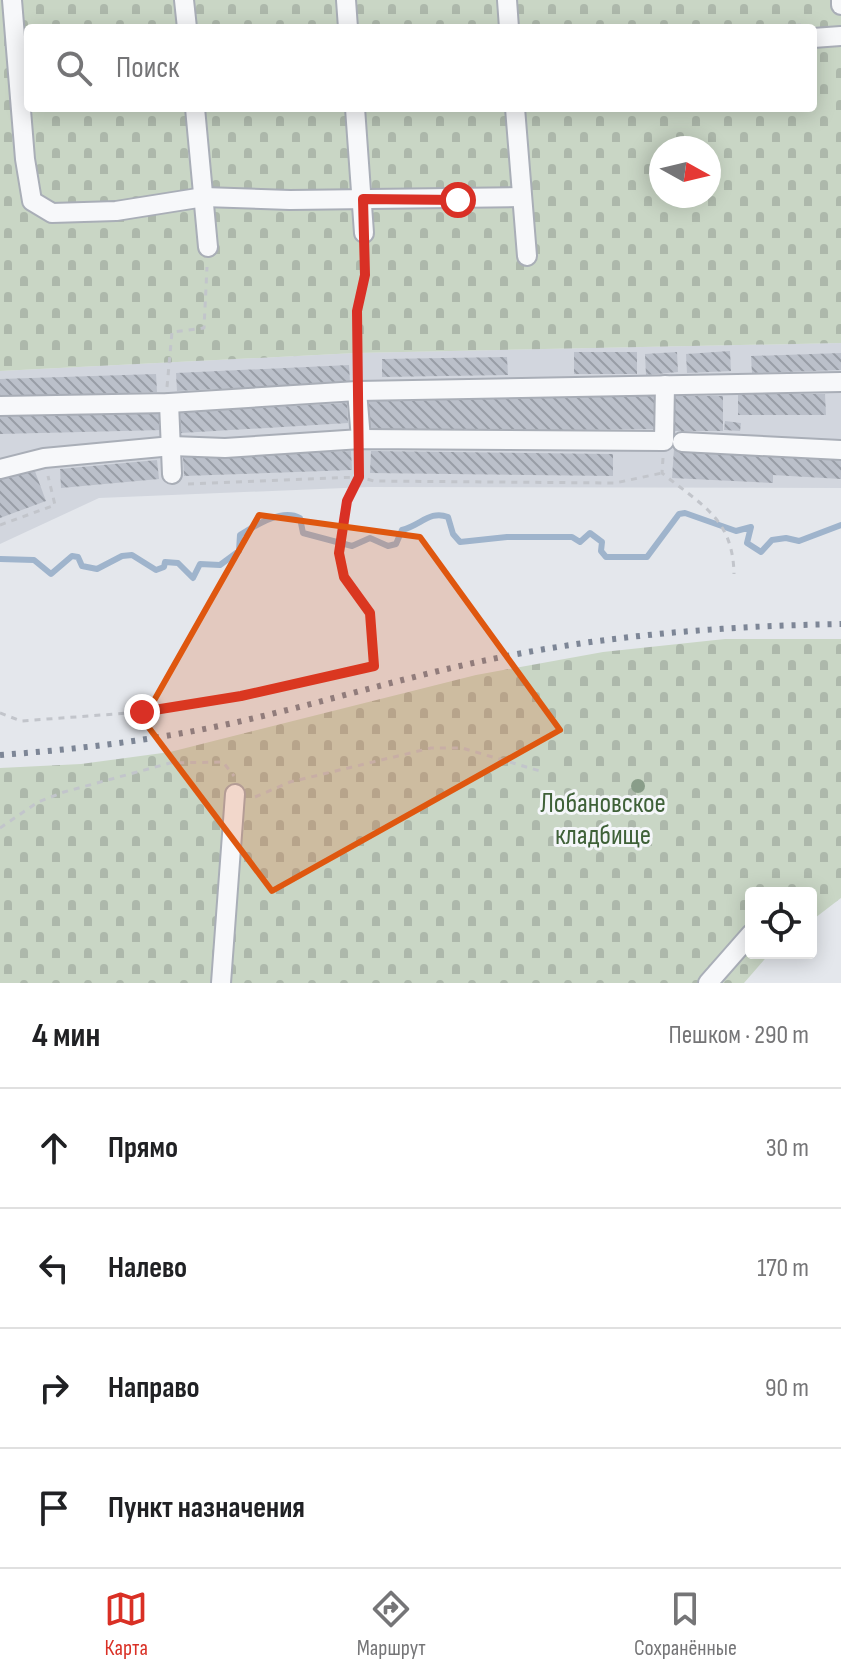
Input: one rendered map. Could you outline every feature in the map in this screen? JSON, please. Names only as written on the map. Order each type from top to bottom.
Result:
[{"type":"lane","points":[[12,0],[24,82]]},
{"type":"lane","points":[[184,0],[187,24]]},
{"type":"lane","points":[[346,0],[348,24]]},
{"type":"lane","points":[[507,0],[509,24]]},
{"type":"lane","points":[[817,33],[841,36]]},
{"type":"lane","points":[[26,112],[32,201],[52,213],[116,211],[204,197],[521,197]]},
{"type":"lane","points":[[195,112],[208,247]]},
{"type":"lane","points":[[355,112],[364,233]]},
{"type":"lane","points":[[515,112],[527,256]]},
{"type":"lane","points":[[0,406],[169,403],[357,391],[841,382]]},
{"type":"lane","points":[[665,385],[673,441]]},
{"type":"lane","points":[[357,391],[361,439]]},
{"type":"lane","points":[[169,403],[172,474]]},
{"type":"lane","points":[[0,469],[44,458],[172,446],[225,448],[361,439],[673,441],[841,450]]},
{"type":"lane","points":[[221,983],[234,802]]},
{"type":"lane","points":[[708,983],[745,941]]},
{"type":"path","points":[[357,391],[357,311],[365,275],[364,233]]},
{"type":"path","points":[[169,403],[166,374],[172,332],[204,328],[208,247]]},
{"type":"path","points":[[0,713],[21,721],[142,712],[241,696],[374,666],[370,613],[344,577],[339,553],[347,501],[359,477],[361,439]]},
{"type":"path","points":[[662,473],[673,441]]},
{"type":"path","points":[[0,525],[55,505],[44,458]]},
{"type":"path","points":[[172,474],[182,484],[359,477],[374,481],[615,483],[662,473],[704,502],[710,517],[723,524],[732,548],[734,574]]},
{"type":"path","points":[[0,828],[38,802],[170,763],[223,762],[234,772],[234,802],[290,782],[431,748],[462,748],[540,771]]},
{"type":"highlighted area","points":[[259,515],[420,537],[560,730],[272,891],[143,720]]},
{"type":"shaded area","points":[[841,343],[841,488],[368,487],[99,498],[0,544],[0,371],[356,353]]},
{"type":"green space","points":[[0,0],[841,0],[841,343],[356,353],[0,371]]},
{"type":"green space","name":"Лобановское кладбище","points":[[725,639],[841,639],[841,898],[817,916],[817,887],[745,887],[745,959],[765,959],[744,983],[0,983],[0,768],[81,764],[170,752],[476,675],[603,652]]},
{"type":"building","points":[[730,351],[731,371],[687,373],[686,354]]},
{"type":"building","points":[[574,352],[637,352],[637,374],[574,374]]},
{"type":"building","points":[[677,352],[678,372],[646,375],[645,354]]},
{"type":"building","points":[[841,353],[841,370],[752,373],[751,356]]},
{"type":"building","points":[[507,357],[508,375],[382,377],[382,359]]},
{"type":"building","points":[[349,365],[350,383],[177,391],[176,373]]},
{"type":"building","points":[[156,374],[157,392],[0,397],[0,379]]},
{"type":"building","points":[[657,393],[657,429],[369,432],[369,397]]},
{"type":"building","points":[[738,394],[825,394],[826,415],[738,415]]},
{"type":"building","points":[[675,396],[723,396],[723,431],[675,431]]},
{"type":"building","points":[[347,403],[348,423],[181,433],[180,412]]},
{"type":"building","points":[[162,410],[163,430],[0,434],[0,415]]},
{"type":"building","points":[[725,421],[741,423],[740,431],[724,430]]},
{"type":"building","points":[[674,449],[841,458],[841,479],[773,475],[773,483],[672,478]]},
{"type":"building","points":[[351,451],[352,470],[184,476],[183,457]]},
{"type":"building","points":[[371,451],[613,454],[613,476],[370,473]]},
{"type":"building","points":[[157,460],[159,479],[61,488],[60,469]]},
{"type":"building","points":[[33,466],[46,501],[0,518],[0,478]]},
{"type":"waterway","points":[[0,559],[34,560],[51,574],[72,556],[78,557],[82,566],[97,569],[122,556],[132,555],[156,570],[164,567],[165,562],[178,563],[193,578],[200,564],[220,565],[239,551],[240,535],[269,519],[285,515],[300,518],[303,533],[352,546],[370,538],[388,546],[396,544],[402,530],[442,515],[448,517],[453,534],[460,542],[507,537],[572,537],[580,542],[590,533],[602,542],[601,551],[606,557],[647,557],[679,514],[685,513],[736,531],[751,527],[747,543],[761,552],[772,540],[786,538],[799,541],[841,525]]},
{"type":"railway","points":[[0,755],[185,733],[461,666],[579,644],[710,630],[841,624]]},
{"type":"route","points":[[142,712],[241,696],[374,666],[370,613],[344,577],[339,553],[347,501],[359,477],[361,439],[357,391],[357,311],[365,275],[363,199],[458,200]]}]
